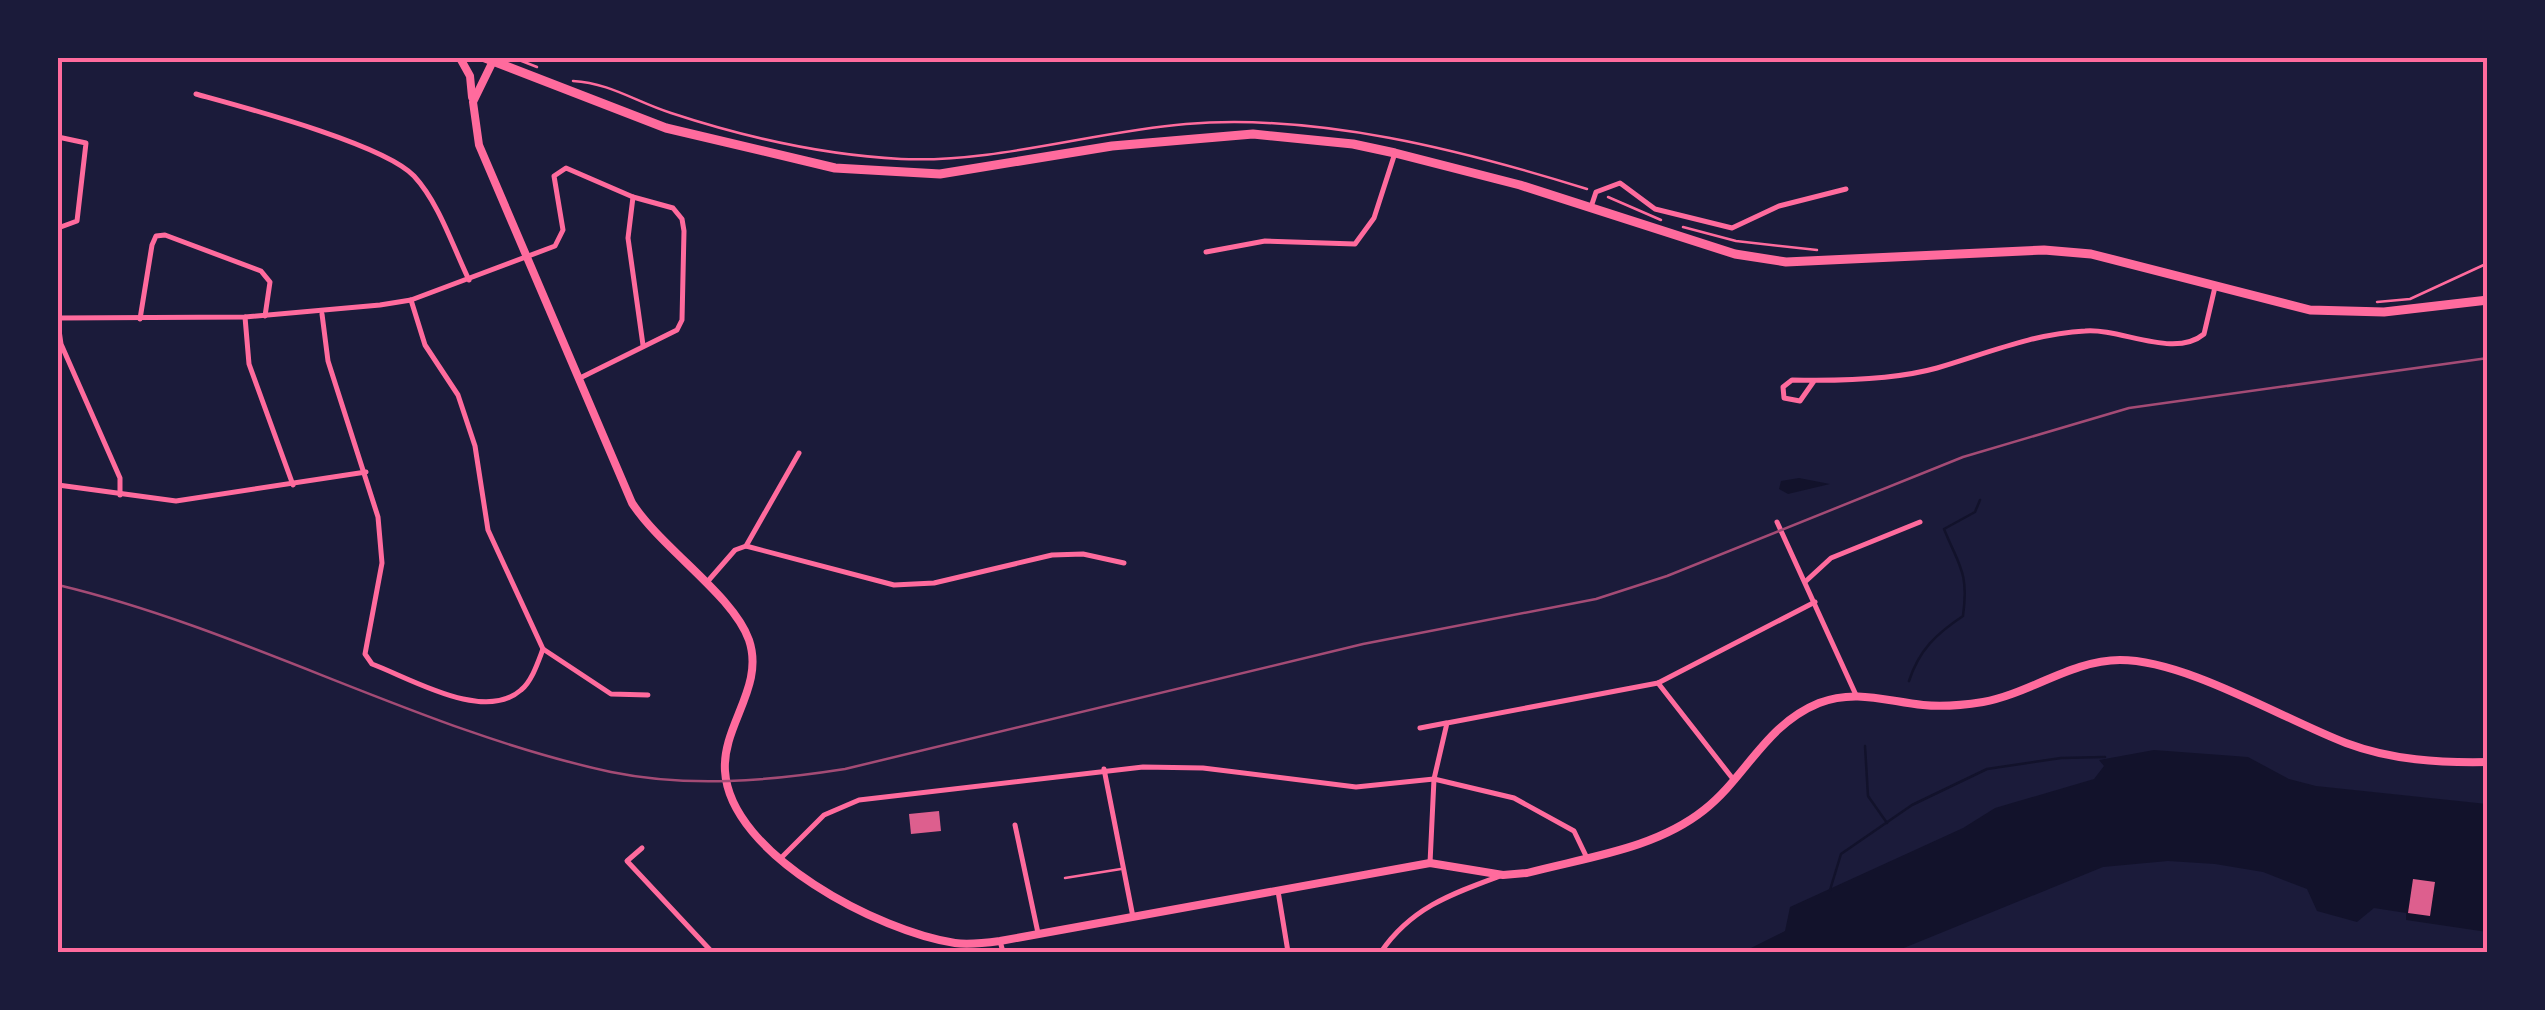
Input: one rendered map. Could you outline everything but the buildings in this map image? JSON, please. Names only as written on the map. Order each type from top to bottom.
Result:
[{"type":"main road","points":[[489,59],[506,61],[666,128],[835,168],[940,174],[1112,146],[1254,134],[1353,144],[1395,153],[1591,207],[1734,254],[1786,262],[2070,252],[2331,311],[2424,309],[2488,300]]},
{"type":"street","points":[[460,58],[470,76],[479,145],[525,260],[632,502],[658,538],[741,621],[752,650],[748,692],[725,749],[724,769],[738,817],[780,859],[825,890],[884,920],[972,948],[1430,863],[1503,875]]},
{"type":"street","points":[[473,102],[489,59]]},
{"type":"street","points":[[196,94],[276,116],[404,169],[425,191],[468,280]]},
{"type":"street","points":[[58,138],[86,143],[77,221],[58,228]]},
{"type":"street","points":[[1206,252],[1265,241],[1354,244],[1374,218],[1395,153]]},
{"type":"street","points":[[120,495],[120,478],[62,344],[58,320],[322,314],[410,300],[525,260],[562,239],[554,176],[557,170],[580,170],[633,197],[672,208],[682,219],[684,231],[682,320],[678,330],[578,379]]},
{"type":"street","points":[[1591,207],[1596,192],[1620,183],[1655,210],[1732,228],[1779,206],[1846,189]]},
{"type":"street","points":[[633,197],[628,238],[643,345]]},
{"type":"street","points":[[140,319],[152,246],[156,236],[165,235],[262,271],[270,282],[265,316]]},
{"type":"street","points":[[1814,380],[1800,401],[1784,398],[1786,382],[1920,372],[2010,342],[2056,332],[2117,332],[2181,344],[2204,334],[2215,287]]},
{"type":"street","points":[[410,300],[425,345],[458,395],[475,446],[488,530],[544,649],[611,694],[648,695]]},
{"type":"street","points":[[322,314],[328,362],[374,495],[382,563],[367,628],[366,654],[372,664],[485,702],[507,699],[523,689],[544,649]]},
{"type":"street","points":[[245,317],[249,364],[293,484]]},
{"type":"street","points":[[746,546],[799,454]]},
{"type":"street","points":[[58,485],[176,501],[366,472]]},
{"type":"street","points":[[1777,522],[1856,695]]},
{"type":"street","points":[[1806,580],[1831,558],[1920,522]]},
{"type":"street","points":[[706,584],[735,550],[746,546],[894,585],[934,583],[1052,554],[1082,554],[1124,562]]},
{"type":"street","points":[[1420,728],[1658,683],[1815,602]]},
{"type":"street","points":[[1381,952],[1406,920],[1429,904],[1503,875],[1587,858],[1678,828],[1722,795],[1760,744],[1795,716],[1818,704],[1856,695],[1924,705],[1988,701],[2115,660],[2143,661],[2380,754],[2446,763],[2488,762]]},
{"type":"street","points":[[1658,683],[1734,779]]},
{"type":"street","points":[[1430,863],[1434,779],[1446,722]]},
{"type":"street","points":[[780,859],[824,815],[859,800],[1104,769],[1203,768],[1356,787],[1434,779],[1514,798],[1574,831],[1587,858]]},
{"type":"street","points":[[1104,769],[1133,917]]},
{"type":"street","points":[[1015,825],[1038,933]]},
{"type":"street","points":[[642,848],[627,861],[712,952]]},
{"type":"street","points":[[1278,889],[1288,952]]},
{"type":"street","points":[[1000,941],[1004,952]]},
{"type":"lane","points":[[1065,878],[1123,868]]},
{"type":"path","points":[[514,58],[548,72]]},
{"type":"path","points":[[565,79],[593,80],[672,114],[834,152],[947,158],[1188,124],[1255,123],[1371,135],[1596,192],[1670,223],[1736,241],[1823,250]]},
{"type":"path","points":[[2365,303],[2410,299],[2488,263]]},
{"type":"shaded area","points":[[1799,478],[1830,484],[1788,494],[1779,489],[1781,481]]},
{"type":"shaded area","points":[[2154,750],[2248,757],[2289,779],[2316,786],[2487,804],[2487,932],[2406,920],[2406,913],[2374,908],[2357,922],[2317,911],[2307,889],[2263,872],[2168,861],[2103,867],[1894,952],[1743,952],[1785,931],[1790,907],[1963,828],[1995,808],[2094,779],[2104,766],[2099,760]]},
{"type":"waterway","points":[[1909,681],[1930,644],[1963,616],[1964,579],[1944,529],[1975,512],[1980,500]]},
{"type":"waterway","points":[[1865,746],[1868,796],[1887,823]]},
{"type":"waterway","points":[[1830,890],[1841,854],[1912,805],[1987,769],[2061,758],[2105,757]]},
{"type":"railway","points":[[58,585],[197,627],[402,707],[540,754],[611,772],[670,780],[787,777],[845,769],[1363,644],[1596,599],[1667,576],[1963,457],[2129,408],[2488,358]]}]
